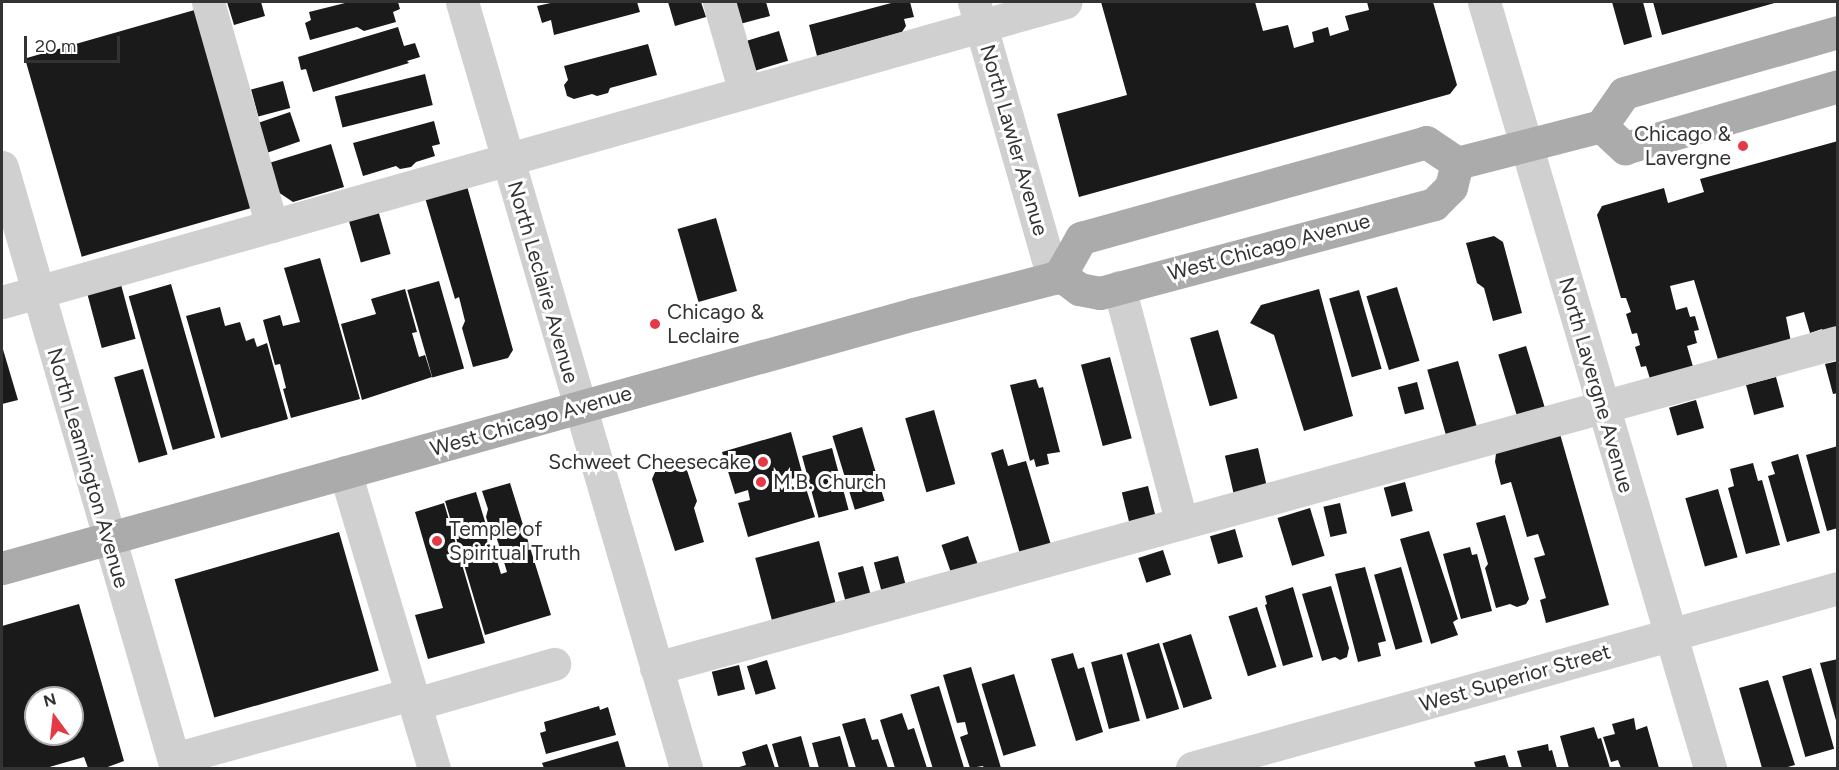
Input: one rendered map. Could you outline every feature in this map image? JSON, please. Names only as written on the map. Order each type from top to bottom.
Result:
[{"type":"main road","points":[[1056,276],[1081,238],[1426,142],[1458,163],[1600,126],[1624,93],[1838,32]]},
{"type":"main road","points":[[1600,126],[1625,147],[1838,86]]},
{"type":"main road","name":"West Chicago Avenue","points":[[2,567],[1056,276],[1079,290],[1100,293],[1434,204],[1451,187],[1458,163]]},
{"type":"street","points":[[208,2],[272,226]]},
{"type":"street","name":"North Leclaire Avenue","points":[[462,2],[686,768]]},
{"type":"street","points":[[718,2],[745,92]]},
{"type":"street","points":[[2,302],[745,92],[978,14],[1066,2]]},
{"type":"street","name":"North Lavergne Avenue","points":[[1484,2],[1710,768]]},
{"type":"street","name":"North Lawler Avenue","points":[[978,14],[1056,276]]},
{"type":"street","name":"North Leamington Avenue","points":[[2,167],[175,764]]},
{"type":"street","points":[[1119,287],[1182,523]]},
{"type":"street","points":[[657,668],[1838,342]]},
{"type":"street","points":[[345,472],[434,768]]},
{"type":"street","name":"West Superior Street","points":[[1192,768],[1838,588]]},
{"type":"street","points":[[175,764],[413,698],[554,664]]},
{"type":"building","points":[[227,2],[261,2],[265,16],[234,25]]},
{"type":"building","points":[[349,2],[398,2],[400,9],[393,12],[396,22],[364,31],[357,27],[310,40],[305,23],[311,20],[309,12]]},
{"type":"building","points":[[555,2],[637,2],[640,12],[554,35],[551,20],[542,23],[537,6]]},
{"type":"building","points":[[668,2],[701,2],[706,17],[675,26]]},
{"type":"building","points":[[735,2],[766,2],[770,16],[740,24]]},
{"type":"building","points":[[895,2],[910,2],[914,17],[904,19],[906,26],[902,32],[817,56],[809,25]]},
{"type":"building","points":[[1101,2],[1255,2],[1263,31],[1288,25],[1294,48],[1314,42],[1312,32],[1328,27],[1330,36],[1349,30],[1345,16],[1369,10],[1367,2],[1433,2],[1457,85],[1450,94],[1079,197],[1057,114],[1127,95]]},
{"type":"building","points":[[1612,2],[1643,2],[1652,37],[1624,45]]},
{"type":"building","points":[[1653,2],[1778,2],[1662,35]]},
{"type":"building","points":[[198,9],[255,207],[82,257],[25,59]]},
{"type":"building","points":[[398,27],[404,46],[415,43],[420,57],[407,61],[409,63],[313,92],[306,69],[301,70],[298,57]]},
{"type":"building","points":[[779,31],[788,61],[754,71],[745,42]]},
{"type":"building","points":[[648,44],[657,75],[610,88],[608,93],[597,96],[592,94],[574,99],[567,96],[564,85],[568,80],[564,66]]},
{"type":"building","points":[[425,74],[433,105],[343,128],[335,96]]},
{"type":"building","points":[[283,81],[290,108],[258,117],[251,90]]},
{"type":"building","points":[[290,112],[300,141],[268,152],[258,123]]},
{"type":"building","points":[[434,121],[440,144],[432,146],[435,156],[416,162],[411,167],[400,169],[396,166],[363,176],[353,143]]},
{"type":"building","points":[[1838,141],[1838,330],[1824,334],[1822,329],[1810,333],[1804,312],[1786,317],[1791,342],[1719,363],[1694,280],[1670,286],[1676,310],[1687,307],[1690,317],[1695,316],[1699,330],[1694,331],[1697,343],[1687,346],[1694,370],[1651,382],[1646,366],[1641,367],[1635,347],[1640,345],[1637,333],[1632,334],[1626,314],[1631,312],[1626,298],[1621,298],[1597,215],[1602,206],[1664,188],[1668,203],[1704,192],[1700,179]]},
{"type":"building","points":[[331,144],[344,187],[293,202],[278,192],[269,163]]},
{"type":"building","points":[[465,179],[513,350],[508,358],[473,367],[462,328],[465,321],[459,297],[455,299],[423,191]]},
{"type":"building","points":[[376,203],[391,254],[361,262],[346,212]]},
{"type":"building","points":[[716,218],[737,291],[698,302],[678,229]]},
{"type":"building","points":[[1494,236],[1503,242],[1522,313],[1493,321],[1484,288],[1477,283],[1466,243]]},
{"type":"building","points":[[320,258],[360,399],[291,418],[283,389],[286,388],[280,364],[275,365],[263,320],[280,315],[283,326],[300,322],[284,268]]},
{"type":"building","points":[[119,277],[136,339],[102,348],[85,286]]},
{"type":"building","points":[[439,281],[464,368],[432,378],[407,290]]},
{"type":"building","points":[[171,284],[215,438],[173,450],[129,296]]},
{"type":"building","points":[[1397,287],[1420,361],[1389,370],[1366,296]]},
{"type":"building","points":[[405,289],[417,332],[412,333],[419,357],[425,355],[432,377],[362,400],[341,324],[376,314],[371,299]]},
{"type":"building","points":[[1319,289],[1353,416],[1304,431],[1274,335],[1250,323],[1261,305]]},
{"type":"building","points":[[1359,290],[1382,369],[1352,377],[1329,299]]},
{"type":"building","points":[[220,307],[225,326],[240,322],[246,341],[254,338],[257,347],[267,343],[288,419],[221,438],[186,316]]},
{"type":"building","points":[[1218,330],[1238,398],[1210,406],[1190,338]]},
{"type":"building","points":[[2,346],[18,400],[2,404]]},
{"type":"building","points":[[1526,346],[1545,408],[1517,417],[1498,354]]},
{"type":"building","points":[[1110,357],[1132,438],[1103,446],[1081,365]]},
{"type":"building","points":[[1458,361],[1478,430],[1447,439],[1427,370]]},
{"type":"building","points":[[1838,361],[1838,393],[1833,394],[1825,364]]},
{"type":"building","points":[[143,369],[168,455],[139,463],[114,377]]},
{"type":"building","points":[[1776,377],[1784,407],[1754,415],[1746,385]]},
{"type":"building","points":[[1036,379],[1039,388],[1043,387],[1060,452],[1047,454],[1049,464],[1036,467],[1034,459],[1030,461],[1010,385]]},
{"type":"building","points":[[1417,382],[1424,409],[1405,414],[1398,387]]},
{"type":"building","points":[[1696,400],[1704,428],[1677,436],[1669,408]]},
{"type":"building","points":[[934,410],[955,484],[926,492],[905,418]]},
{"type":"building","points":[[862,427],[885,501],[855,510],[832,436]]},
{"type":"building","name":"M.B. Church","points":[[791,432],[803,476],[791,479],[793,488],[805,485],[815,517],[748,537],[738,503],[750,500],[748,490],[735,494],[722,452]]},
{"type":"building","points":[[1560,434],[1609,605],[1546,623],[1540,600],[1546,598],[1534,558],[1545,555],[1538,534],[1527,537],[1511,482],[1501,485],[1495,462],[1496,453]]},
{"type":"building","points":[[1838,446],[1838,528],[1827,531],[1806,455]]},
{"type":"building","points":[[832,448],[849,510],[819,518],[802,456]]},
{"type":"building","points":[[1258,448],[1267,487],[1234,495],[1225,456]]},
{"type":"building","points":[[1003,449],[1008,466],[1026,461],[1051,545],[1020,554],[991,453]]},
{"type":"building","points":[[1798,454],[1820,533],[1787,542],[1768,476],[1775,474],[1771,462]]},
{"type":"building","points":[[684,461],[697,501],[694,508],[704,542],[675,551],[652,479],[656,470]]},
{"type":"building","points":[[1753,463],[1758,481],[1762,480],[1780,545],[1746,554],[1728,488],[1734,486],[1730,469]]},
{"type":"building","points":[[1405,482],[1413,511],[1392,517],[1384,488]]},
{"type":"building","points":[[510,483],[551,615],[485,635],[445,501],[476,492],[501,574],[507,572],[493,526],[488,523],[486,517],[488,509],[482,491]]},
{"type":"building","points":[[1148,486],[1156,517],[1130,524],[1122,493]]},
{"type":"building","points":[[1718,489],[1738,557],[1705,567],[1685,498]]},
{"type":"building","points":[[444,503],[485,643],[428,659],[415,615],[443,608],[415,512]]},
{"type":"building","points":[[1340,503],[1347,533],[1330,537],[1323,507]]},
{"type":"building","points":[[1310,508],[1325,556],[1292,566],[1277,518]]},
{"type":"building","points":[[1505,515],[1529,599],[1526,604],[1517,607],[1510,604],[1496,608],[1485,568],[1488,564],[1476,523]]},
{"type":"building","points":[[1235,529],[1243,557],[1218,564],[1210,536]]},
{"type":"building","points":[[1429,531],[1458,619],[1453,622],[1458,635],[1431,644],[1400,539]]},
{"type":"building","points":[[339,532],[379,670],[214,718],[175,579]]},
{"type":"building","points":[[968,536],[978,565],[952,574],[942,545]]},
{"type":"building","points":[[819,541],[836,604],[772,621],[755,558]]},
{"type":"building","points":[[1470,547],[1472,555],[1477,554],[1492,611],[1461,619],[1443,554]]},
{"type":"building","points":[[1163,550],[1171,575],[1146,583],[1138,558]]},
{"type":"building","points":[[898,556],[906,586],[882,592],[874,562]]},
{"type":"building","points":[[863,566],[871,596],[846,603],[838,573]]},
{"type":"building","points":[[1365,567],[1386,641],[1378,643],[1381,656],[1358,662],[1335,574]]},
{"type":"building","points":[[1401,567],[1422,642],[1396,650],[1374,575]]},
{"type":"building","points":[[1331,586],[1349,648],[1347,657],[1340,660],[1335,657],[1322,661],[1302,594]]},
{"type":"building","points":[[1293,587],[1313,657],[1283,666],[1265,605],[1267,604],[1265,596]]},
{"type":"building","points":[[79,604],[124,761],[105,768],[88,768],[84,757],[46,768],[2,768],[2,626]]},
{"type":"building","points":[[1257,607],[1276,667],[1248,676],[1228,616]]},
{"type":"building","points":[[1191,634],[1212,699],[1183,708],[1162,643]]},
{"type":"building","points":[[1159,643],[1179,709],[1147,719],[1126,653]]},
{"type":"building","points":[[1073,653],[1078,669],[1084,667],[1103,732],[1076,741],[1051,659]]},
{"type":"building","points":[[1122,654],[1140,721],[1109,729],[1091,662]]},
{"type":"building","points":[[1838,659],[1838,724],[1837,724],[1820,663]]},
{"type":"building","points":[[767,660],[776,689],[756,695],[747,666]]},
{"type":"building","points":[[739,665],[745,689],[718,696],[712,672]]},
{"type":"building","points":[[971,667],[1001,768],[984,768],[983,766],[970,768],[960,737],[968,734],[965,722],[957,723],[943,675]]},
{"type":"building","points":[[1811,668],[1834,749],[1805,757],[1782,676]]},
{"type":"building","points":[[1014,674],[1036,746],[1003,756],[981,684]]},
{"type":"building","points":[[1768,680],[1795,765],[1784,768],[1762,768],[1739,688]]},
{"type":"building","points":[[939,686],[964,768],[933,768],[910,695]]},
{"type":"building","points":[[599,706],[600,710],[608,707],[616,735],[546,754],[540,733],[546,731],[544,722]]},
{"type":"building","points":[[902,713],[908,730],[914,728],[927,768],[895,768],[880,720]]},
{"type":"building","points":[[865,718],[872,740],[878,739],[888,768],[856,768],[842,724]]},
{"type":"building","points":[[1634,718],[1636,730],[1647,726],[1659,768],[1621,768],[1618,760],[1611,762],[1603,737],[1615,734],[1612,724]]},
{"type":"building","points":[[1594,727],[1598,739],[1601,738],[1610,768],[1569,768],[1560,736]]},
{"type":"building","points":[[801,736],[810,768],[779,768],[772,744]]},
{"type":"building","points":[[840,736],[849,768],[819,768],[812,743]]},
{"type":"building","points":[[618,741],[626,768],[544,768],[542,763]]},
{"type":"building","points":[[767,744],[775,768],[736,768],[746,765],[742,752]]},
{"type":"building","points":[[1548,744],[1557,768],[1522,768],[1517,751]]},
{"type":"building","points":[[1505,755],[1509,768],[1476,768],[1474,762]]},
{"type":"place","name":"Chicago & Lavergne","points":[[1743,146]]},
{"type":"place","name":"Chicago & Leclaire","points":[[655,324]]},
{"type":"place","name":"Schweet Cheesecake","points":[[763,462]]},
{"type":"place","name":"M.B. Church","points":[[761,482]]},
{"type":"place","name":"Temple of Spiritual Truth","points":[[437,541]]}]
